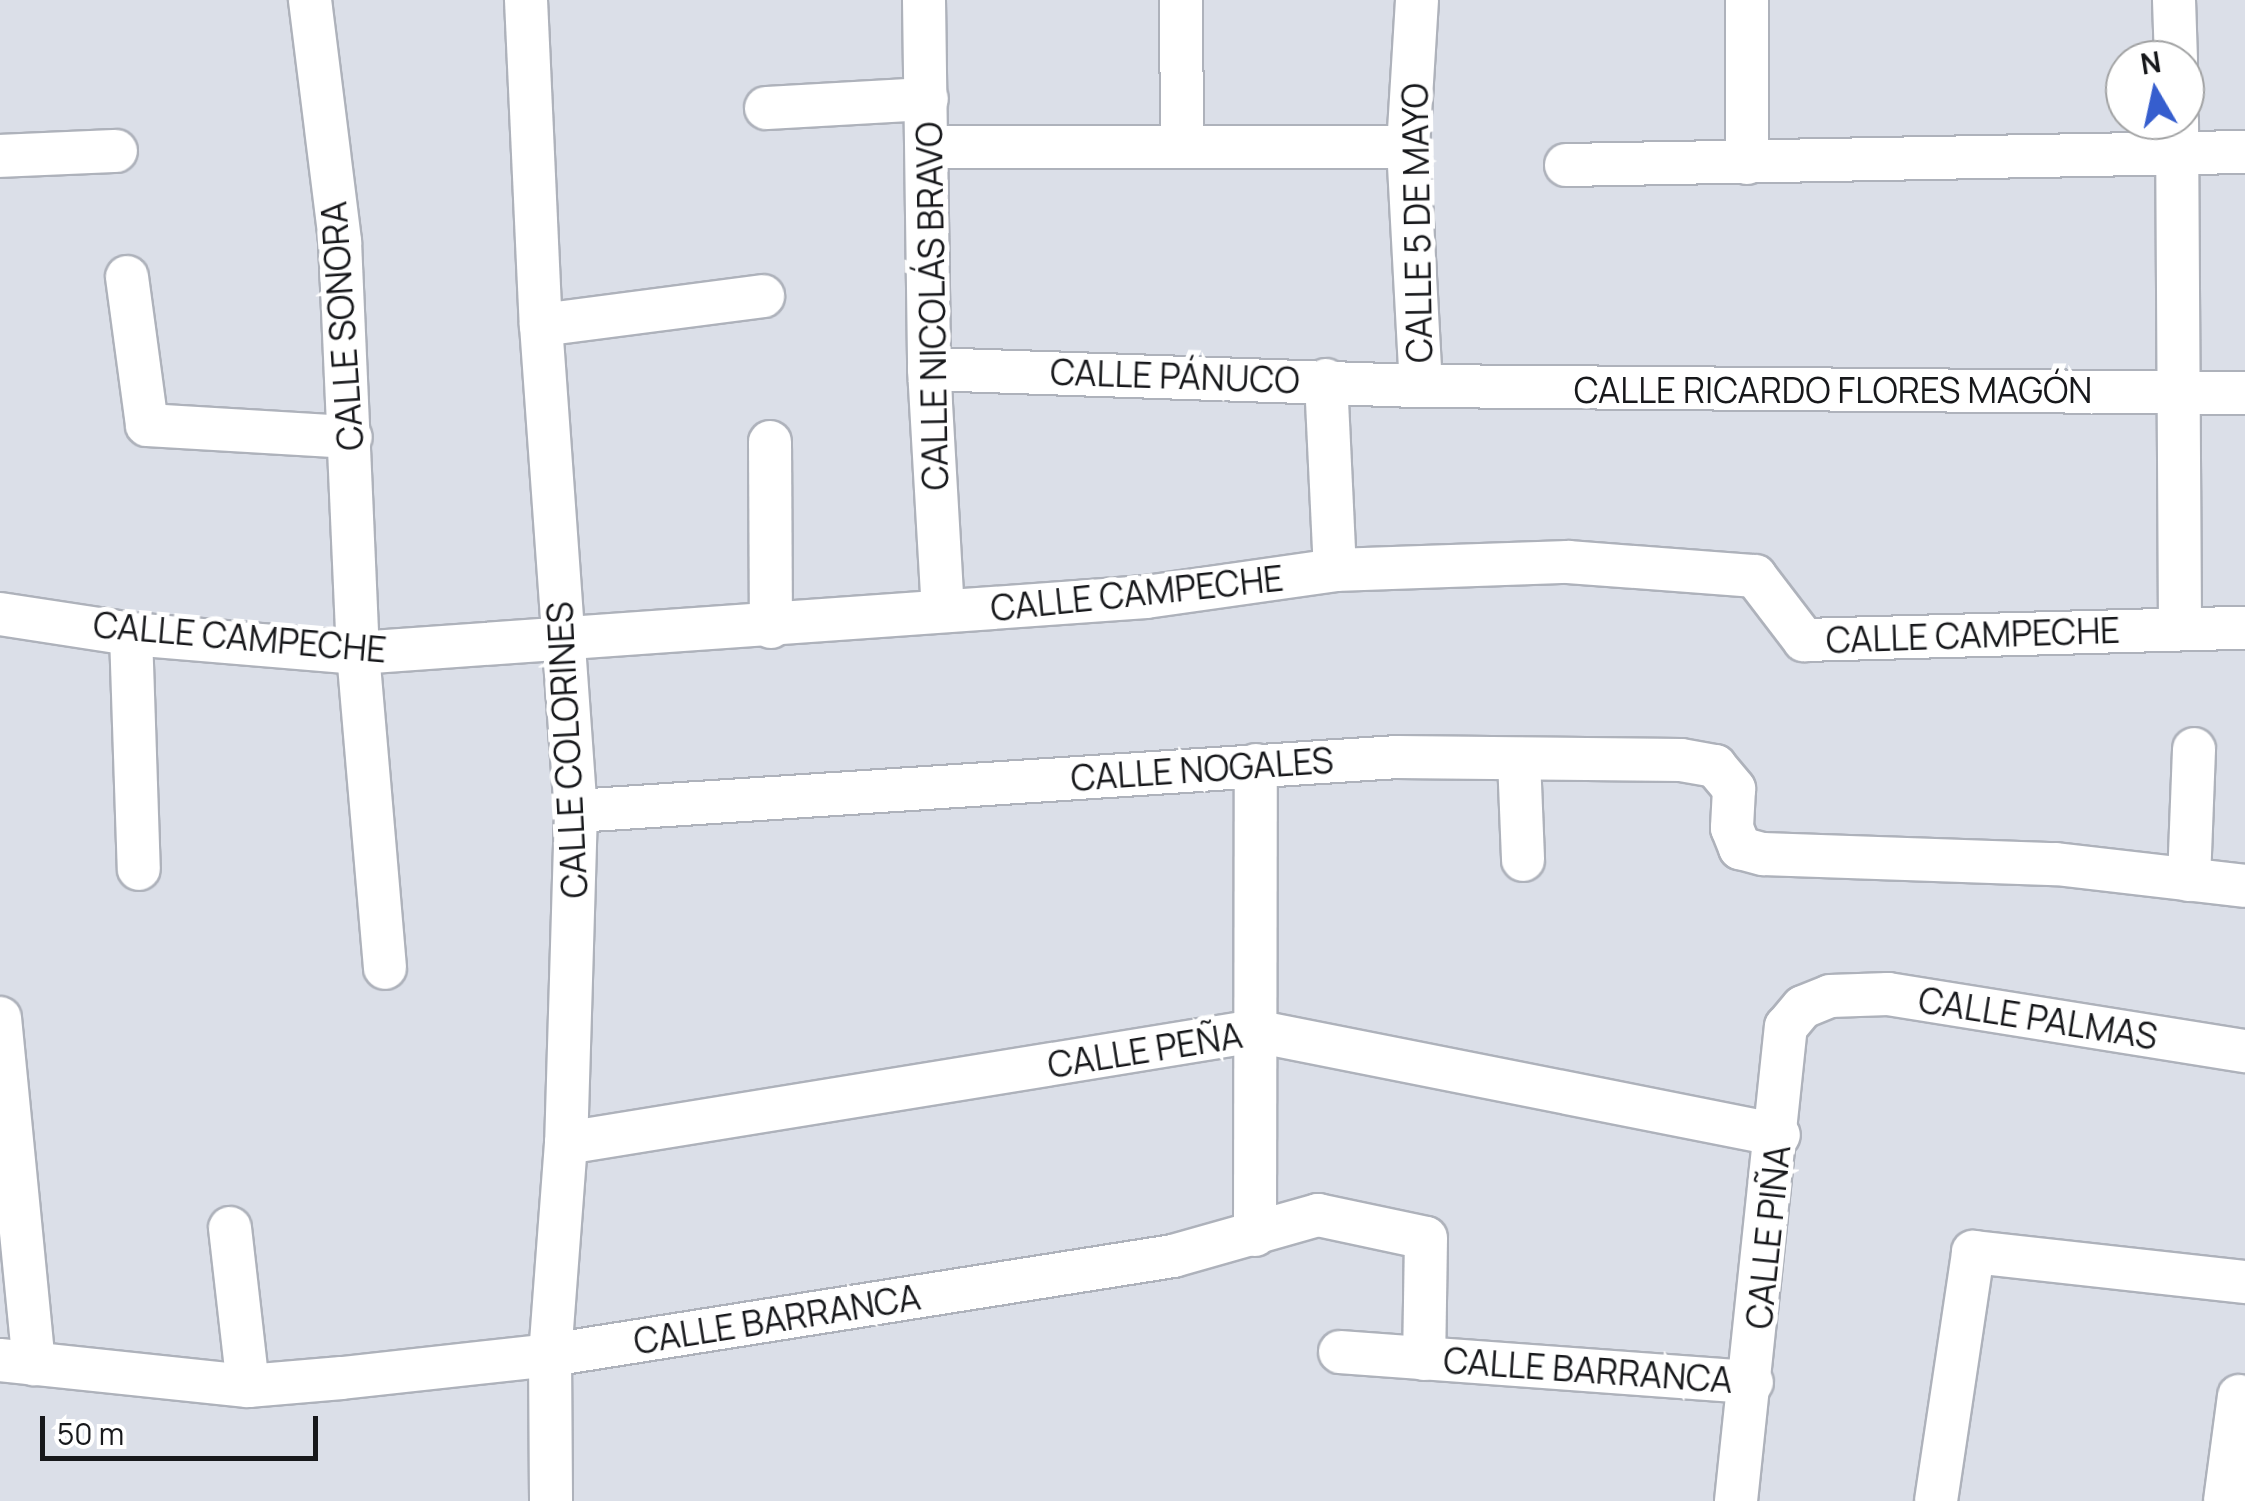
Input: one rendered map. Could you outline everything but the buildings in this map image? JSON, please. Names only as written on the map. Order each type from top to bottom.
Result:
[{"type":"street","name":"CALLE SONORA","points":[[310,0],[340,242],[358,653],[385,968]]},
{"type":"street","name":"CALLE COLORINES","points":[[526,0],[540,325],[576,812],[566,1143],[550,1355],[551,1501]]},
{"type":"street","name":"CALLE NICOLÁS BRAVO","points":[[924,0],[930,147],[928,368],[943,611]]},
{"type":"street","points":[[1181,0],[1182,147]]},
{"type":"street","name":"CALLE 5 DE MAYO","points":[[1417,0],[1408,147],[1421,386]]},
{"type":"street","points":[[1747,0],[1747,164]]},
{"type":"street","points":[[2174,0],[2175,40]]},
{"type":"street","points":[[766,108],[927,99]]},
{"type":"street","points":[[1566,166],[1747,164],[2129,140]]},
{"type":"street","points":[[2177,140],[2182,394],[2180,628]]},
{"type":"street","points":[[2191,140],[2245,152]]},
{"type":"street","points":[[930,147],[1408,147]]},
{"type":"street","points":[[0,156],[116,151]]},
{"type":"street","points":[[127,277],[147,425],[350,437]]},
{"type":"street","points":[[540,325],[762,296]]},
{"type":"street","name":"CALLE PÁNUCO","points":[[928,368],[1421,386]]},
{"type":"street","points":[[1326,380],[1335,570]]},
{"type":"street","name":"CALLE RICARDO FLORES MAGÓN","points":[[1421,386],[2245,393]]},
{"type":"street","points":[[770,442],[771,626]]},
{"type":"street","name":"CALLE CAMPECHE","points":[[0,614],[132,634],[358,653],[1146,596],[1335,570],[1568,562],[1755,576],[1804,640],[2245,628]]},
{"type":"street","points":[[132,634],[139,869]]},
{"type":"street","points":[[2194,749],[2190,880],[2245,886]]},
{"type":"street","points":[[1519,759],[1523,860]]},
{"type":"street","name":"CALLE NOGALES","points":[[576,812],[1256,765],[1519,759],[1714,766],[1734,790],[1732,828],[1740,848],[1763,854],[2056,864],[2190,880]]},
{"type":"street","points":[[1254,1235],[1256,765]]},
{"type":"street","name":"CALLE PALMAS","points":[[1830,996],[1888,994],[2245,1051]]},
{"type":"street","name":"CALLE PIÑA","points":[[1736,1501],[1779,1135],[1786,1028],[1803,1007],[1830,996]]},
{"type":"street","points":[[0,1018],[17,1362]]},
{"type":"street","name":"CALLE PEÑA","points":[[566,1143],[1255,1031],[1779,1135]]},
{"type":"street","name":"CALLE BARRANCA","points":[[17,1362],[248,1386],[550,1355],[1173,1256],[1318,1215],[1426,1238],[1424,1358]]},
{"type":"street","points":[[230,1228],[248,1386]]},
{"type":"street","points":[[1936,1501],[1973,1252],[2245,1282]]},
{"type":"street","name":"CALLE BARRANCA","points":[[1340,1352],[1752,1382]]},
{"type":"street","points":[[2225,1501],[2239,1396]]}]
